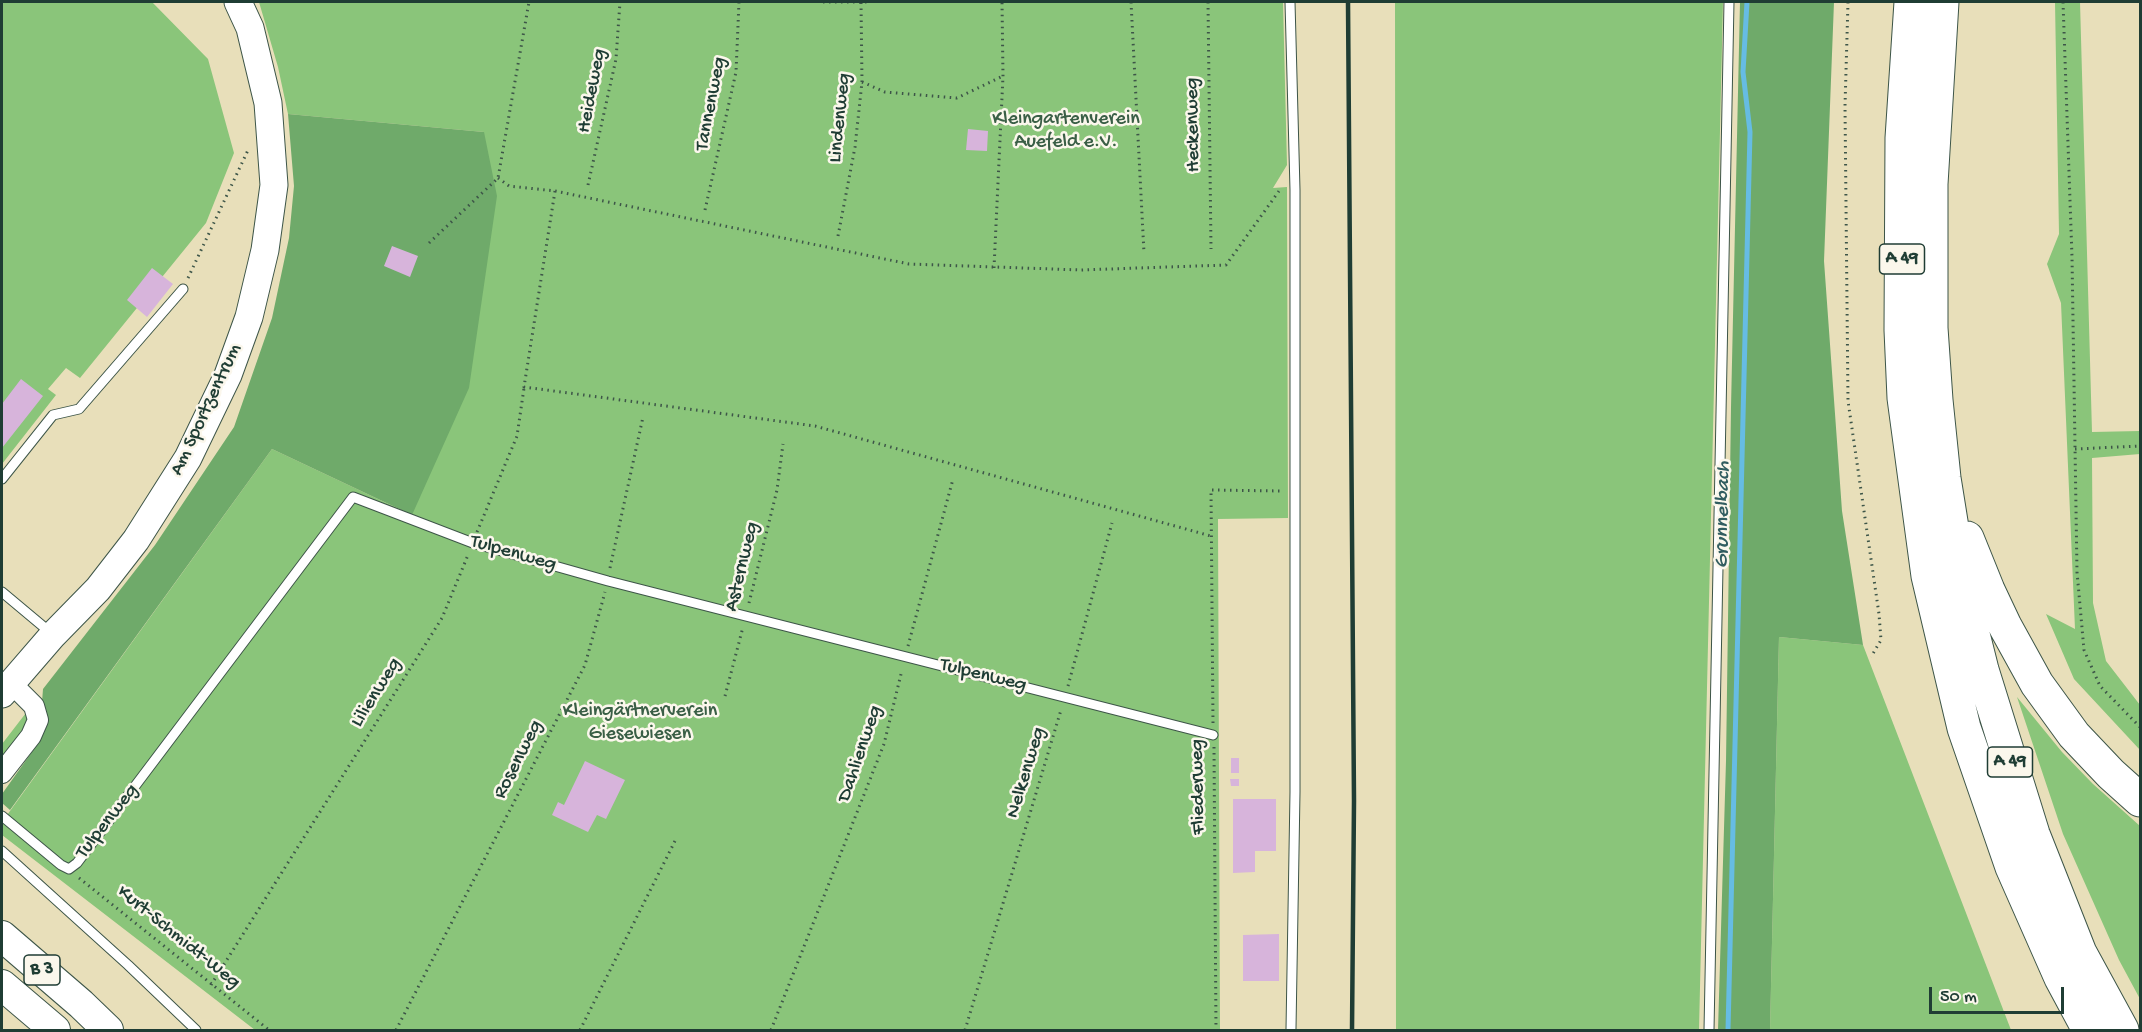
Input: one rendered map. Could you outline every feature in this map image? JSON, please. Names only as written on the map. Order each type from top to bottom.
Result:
[{"type":"highway","name":"A 49","points":[[1911,2],[1902,138],[1901,330],[1904,398],[1928,576],[1964,728],[2012,867],[2061,978],[2090,1030]]},
{"type":"highway","name":"A 49","points":[[1941,2],[1932,162],[1930,265],[1936,400],[1944,478],[1962,590],[1982,670],[2033,834],[2080,953],[2122,1030]]},
{"type":"highway","points":[[1944,478],[1988,590],[2037,684],[2074,735],[2111,774],[2140,800]]},
{"type":"highway","points":[[2061,978],[2076,1030]]},
{"type":"main road","name":"B 3","points":[[2,936],[108,1030]]},
{"type":"main road","name":"B 3","points":[[2,985],[46,1022]]},
{"type":"street","name":"Am Sportzentrum","points":[[6,688],[98,589],[135,540],[188,458],[228,375],[249,317],[265,250],[274,185],[267,103],[250,28],[238,2]]},
{"type":"street","points":[[2,773],[31,736],[38,720],[34,706],[6,688]]},
{"type":"street","points":[[2,998],[46,1022]]},
{"type":"lane","points":[[1290,2],[1294,190],[1295,491],[1295,792],[1291,1029]]},
{"type":"lane","points":[[1709,1030],[1729,2]]},
{"type":"lane","points":[[2,479],[53,415],[79,409],[183,289]]},
{"type":"lane","name":"Tulpenweg","points":[[2,816],[33,844],[69,869],[77,863],[353,497],[472,543],[608,581],[1214,735]]},
{"type":"lane","points":[[2,592],[53,635]]},
{"type":"lane","points":[[2,851],[196,1030]]},
{"type":"path","points":[[429,243],[498,178],[530,2]]},
{"type":"path","name":"Heideweg","points":[[588,185],[616,58],[621,2]]},
{"type":"path","name":"Tannenweg","points":[[705,210],[736,72],[739,2]]},
{"type":"path","points":[[823,2],[870,2]]},
{"type":"path","name":"Lindenweg","points":[[838,236],[855,147],[862,82],[861,2]]},
{"type":"path","points":[[994,268],[1003,76],[1002,2]]},
{"type":"path","points":[[1131,2],[1144,253]]},
{"type":"path","name":"Heckenweg","points":[[1208,2],[1210,249]]},
{"type":"path","points":[[1848,2],[1845,106],[1848,400],[1879,614],[1881,640],[1871,657]]},
{"type":"path","points":[[2063,2],[2072,257],[2077,572],[2084,650],[2100,686],[2140,727]]},
{"type":"path","points":[[862,82],[885,92],[957,98],[1003,76]]},
{"type":"path","points":[[183,289],[252,141]]},
{"type":"path","points":[[498,178],[509,186],[555,191],[909,264],[1081,270],[1226,265],[1279,191],[1294,190]]},
{"type":"path","name":"Lilienweg","points":[[211,985],[442,618],[517,436],[555,191]]},
{"type":"path","points":[[524,387],[815,426],[1211,536]]},
{"type":"path","name":"Rosenweg","points":[[396,1030],[585,665],[608,581],[643,417]]},
{"type":"path","name":"Asternweg","points":[[725,696],[777,490],[783,444]]},
{"type":"path","points":[[2075,448],[2140,446]]},
{"type":"path","name":"Dahlienweg","points":[[771,1030],[884,744],[905,656],[953,479]]},
{"type":"path","name":"Fliederweg","points":[[1216,1030],[1211,490],[1295,491]]},
{"type":"path","name":"Nelkenweg","points":[[965,1030],[1065,696],[1112,523]]},
{"type":"path","points":[[580,1030],[675,841]]},
{"type":"path","name":"Kurt-Schmidt-Weg","points":[[69,869],[269,1030]]},
{"type":"green space","points":[[2,2],[152,2],[208,59],[234,153],[206,223],[80,378],[66,368],[48,389],[56,395],[2,464]]},
{"type":"green space","name":"Kleingärtnerverein Giesewiesen","points":[[259,2],[1283,2],[1287,165],[1273,188],[1287,187],[1288,518],[1218,519],[1220,1030],[255,1030],[2,835],[2,822],[272,449],[412,515],[484,132],[288,114],[278,67]]},
{"type":"green space","points":[[1395,2],[1723,2],[1699,1030],[1396,1030]]},
{"type":"green space","points":[[1740,2],[1834,2],[1824,261],[1842,511],[1863,645],[1779,637],[1770,1030],[1718,1030],[1726,761]]},
{"type":"green space","points":[[2055,2],[2080,2],[2092,432],[2140,431],[2140,454],[2092,458],[2093,603],[2106,661],[2140,705],[2140,750],[2074,679],[2046,614],[2075,629],[2061,303],[2047,264],[2059,234]]},
{"type":"green space","points":[[288,114],[484,132],[497,196],[469,388],[412,515],[272,449],[10,810],[2,803],[2,794],[39,742],[43,689],[155,545],[234,427],[272,318],[289,238],[294,186]]},
{"type":"green space","points":[[1779,637],[1863,645],[2011,1030],[1770,1030]]},
{"type":"green space","points":[[2017,697],[2062,752],[2093,784],[2140,826],[2140,999],[2119,960],[2063,834]]},
{"type":"green space","points":[[29,709],[29,726],[2,762],[2,744]]},
{"type":"building","points":[[968,129],[988,131],[987,151],[966,150]]},
{"type":"building","points":[[392,246],[418,256],[410,277],[384,266]]},
{"type":"building","points":[[152,268],[173,284],[147,317],[127,300]]},
{"type":"building","points":[[21,379],[43,396],[2,448],[2,404]]},
{"type":"building","points":[[1231,758],[1239,758],[1239,773],[1231,773]]},
{"type":"building","points":[[585,761],[625,780],[606,819],[597,815],[588,832],[552,815],[558,802],[564,805]]},
{"type":"building","points":[[1230,779],[1239,779],[1239,786],[1231,786]]},
{"type":"building","points":[[1233,799],[1276,799],[1276,851],[1255,851],[1255,872],[1233,873]]},
{"type":"building","points":[[1279,934],[1279,981],[1243,981],[1243,935]]},
{"type":"waterway","name":"Grunnelbach","points":[[1728,1030],[1750,132],[1743,72],[1747,2]]},
{"type":"railway","points":[[1348,2],[1354,801],[1352,1030]]},
{"type":"park label","name":"Kleingartenverein Auefeld e.V.","points":[[1066,132]]}]
